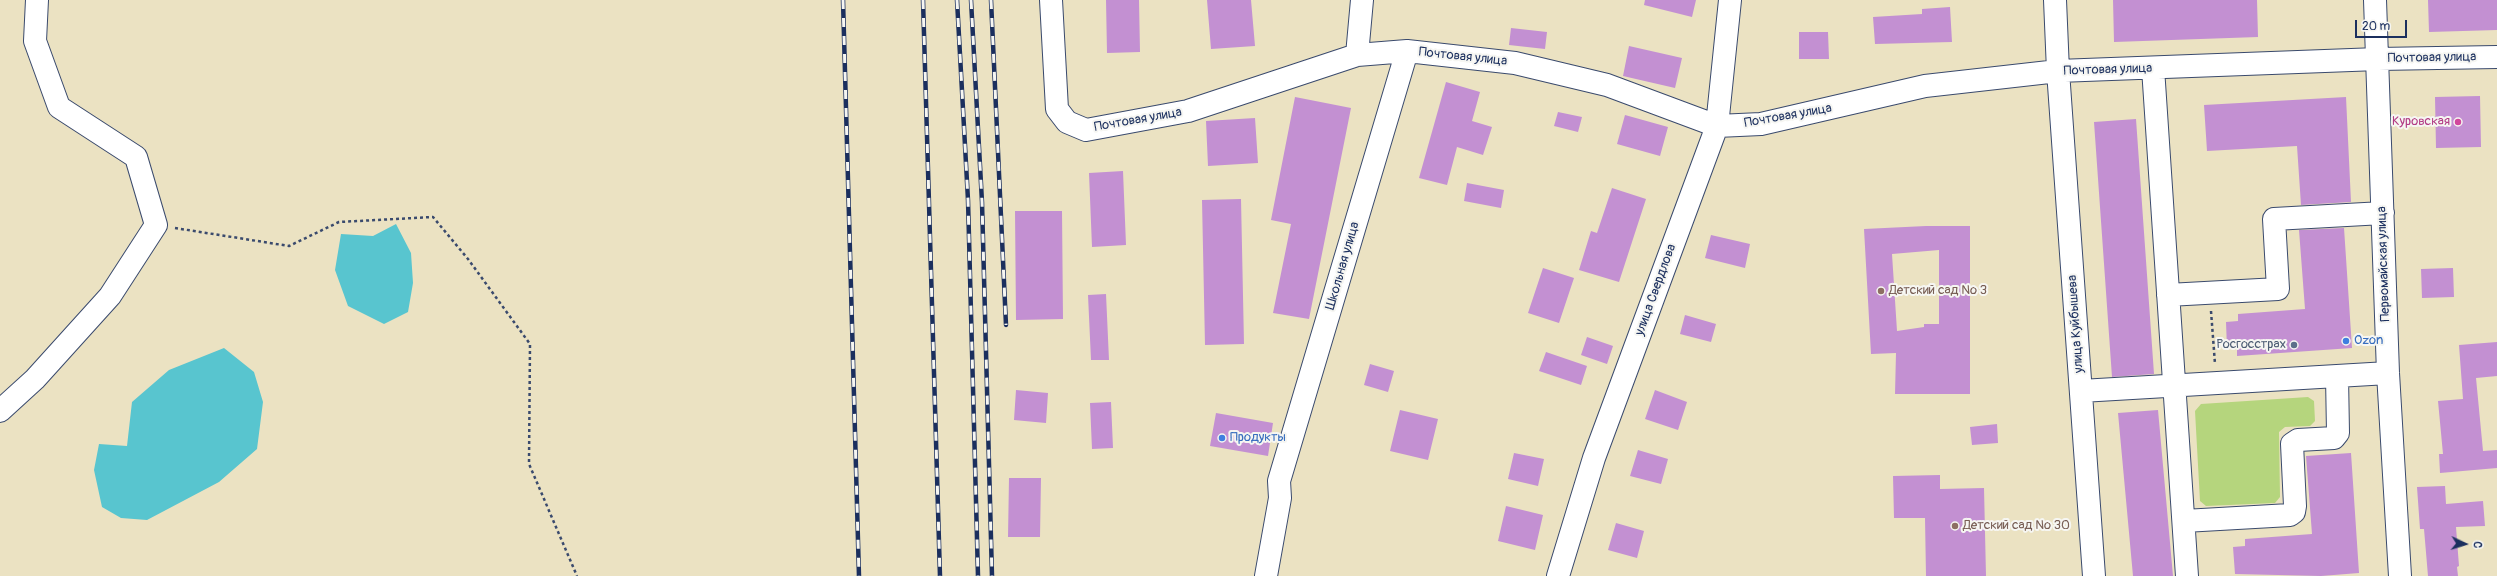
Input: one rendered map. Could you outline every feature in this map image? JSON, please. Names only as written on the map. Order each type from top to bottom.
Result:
[{"type":"street","points":[[0,411],[35,379],[110,296],[156,225],[136,157],[59,107],[35,41],[37,0]]},
{"type":"street","name":"Почтовая улица","points":[[1051,0],[1057,109],[1067,122],[1086,130],[1188,111],[1357,55],[1407,51],[1515,63],[1592,81],[1717,126],[1760,124],[1925,86],[2058,72],[2378,59],[2497,58]]},
{"type":"street","points":[[1357,55],[1362,0]]},
{"type":"street","name":"улица Свердлова","points":[[1558,576],[1594,458],[1717,126],[1730,0]]},
{"type":"street","name":"улица Куйбышева","points":[[2055,0],[2058,72],[2094,576]]},
{"type":"street","name":"Первомайская улица","points":[[2375,0],[2388,373],[2400,576]]},
{"type":"street","name":"Школьная улица","points":[[1266,576],[1280,498],[1279,481],[1407,51]]},
{"type":"street","points":[[2153,68],[2187,576]]},
{"type":"street","points":[[2168,295],[2278,289],[2274,219],[2383,213]]},
{"type":"street","points":[[2081,391],[2388,373]]},
{"type":"street","points":[[2184,521],[2290,515],[2294,512],[2292,444],[2298,440],[2334,438],[2338,432],[2337,376]]},
{"type":"path","points":[[156,225],[289,246],[339,222],[433,217],[468,259],[530,344],[529,464],[577,576]]},
{"type":"path","points":[[2210,293],[2216,383]]},
{"type":"green space","points":[[2308,397],[2314,401],[2315,421],[2310,426],[2285,427],[2279,432],[2280,497],[2275,503],[2206,506],[2200,501],[2195,411],[2201,404]]},
{"type":"water","points":[[396,224],[411,253],[413,283],[408,312],[384,324],[348,306],[335,270],[341,234],[373,236]]},
{"type":"water","points":[[224,348],[254,372],[263,402],[257,449],[219,482],[147,520],[121,518],[102,507],[94,470],[99,444],[127,446],[132,402],[169,370]]},
{"type":"building","points":[[1106,0],[1139,0],[1140,52],[1107,53]]},
{"type":"building","points":[[1207,0],[1251,0],[1255,46],[1211,49]]},
{"type":"building","points":[[1645,0],[1696,0],[1692,17],[1644,5]]},
{"type":"building","points":[[2113,0],[2257,0],[2258,37],[2114,42]]},
{"type":"building","points":[[2428,0],[2497,0],[2497,30],[2429,32]]},
{"type":"building","points":[[1950,7],[1952,42],[1875,44],[1873,17],[1922,14],[1922,9]]},
{"type":"building","points":[[1511,28],[1547,32],[1545,49],[1509,45]]},
{"type":"building","points":[[1799,32],[1828,32],[1829,59],[1799,59]]},
{"type":"building","points":[[1629,46],[1682,58],[1675,88],[1623,76]]},
{"type":"building","points":[[1446,82],[1480,92],[1472,121],[1492,127],[1483,155],[1457,147],[1447,185],[1419,178]]},
{"type":"building","name":"Куровская","points":[[2480,96],[2481,147],[2436,148],[2435,97]]},
{"type":"building","points":[[1295,97],[1351,108],[1309,319],[1273,313],[1291,224],[1271,220]]},
{"type":"building","points":[[2346,97],[2351,202],[2301,205],[2297,146],[2207,151],[2204,105]]},
{"type":"building","points":[[1558,112],[1582,117],[1578,132],[1554,126]]},
{"type":"building","points":[[1625,115],[1668,127],[1660,156],[1617,144]]},
{"type":"building","points":[[1255,118],[1258,163],[1208,166],[1206,121]]},
{"type":"building","points":[[2136,119],[2154,374],[2112,377],[2094,122]]},
{"type":"building","points":[[1123,171],[1126,245],[1092,247],[1089,173]]},
{"type":"building","points":[[1467,183],[1504,190],[1501,208],[1464,201]]},
{"type":"building","points":[[1612,188],[1646,199],[1619,282],[1579,270],[1591,231],[1597,233]]},
{"type":"building","points":[[1241,199],[1244,344],[1205,345],[1202,200]]},
{"type":"building","points":[[1015,211],[1062,211],[1063,319],[1016,320]]},
{"type":"building","points":[[1926,226],[1970,226],[1970,394],[1895,394],[1896,353],[1871,354],[1864,229]],"holes":[[[1939,250],[1939,324],[1924,324],[1924,327],[1897,331],[1892,254]]]},
{"type":"building","points":[[2344,228],[2352,348],[2237,356],[2237,348],[2227,349],[2226,322],[2238,321],[2238,314],[2305,309],[2299,230]]},
{"type":"building","points":[[1711,235],[1750,244],[1745,268],[1705,258]]},
{"type":"building","points":[[1543,268],[1574,278],[1559,323],[1528,313]]},
{"type":"building","points":[[2453,268],[2454,297],[2422,298],[2421,269]]},
{"type":"building","points":[[1106,294],[1109,360],[1091,360],[1088,295]]},
{"type":"building","points":[[1685,315],[1716,324],[1711,342],[1680,334]]},
{"type":"building","points":[[1587,337],[1613,346],[1607,364],[1581,355]]},
{"type":"building","points":[[2497,342],[2497,376],[2476,378],[2483,451],[2497,450],[2497,468],[2440,473],[2439,454],[2443,454],[2438,401],[2463,399],[2459,345]]},
{"type":"building","points":[[1546,352],[1587,366],[1581,385],[1539,371]]},
{"type":"building","points":[[1370,364],[1394,371],[1388,392],[1364,385]]},
{"type":"building","points":[[1016,390],[1048,393],[1046,423],[1014,420]]},
{"type":"building","points":[[1655,390],[1687,402],[1678,430],[1645,419]]},
{"type":"building","points":[[1111,402],[1113,448],[1092,449],[1090,403]]},
{"type":"building","points":[[1400,410],[1438,419],[1428,460],[1390,451]]},
{"type":"building","points":[[2158,410],[2173,576],[2133,576],[2118,413]]},
{"type":"building","points":[[1216,413],[1273,423],[1268,456],[1210,446]]},
{"type":"building","points":[[1997,424],[1998,443],[1972,445],[1970,427]]},
{"type":"building","points":[[1638,450],[1668,459],[1661,484],[1630,476]]},
{"type":"building","points":[[1514,453],[1544,459],[1538,486],[1508,479]]},
{"type":"building","points":[[2351,453],[2359,573],[2321,576],[2235,574],[2233,547],[2245,546],[2245,539],[2312,534],[2306,456]]},
{"type":"building","name":"Детский сад № 30","points":[[1940,475],[1940,489],[1984,488],[1986,576],[1926,576],[1925,518],[1894,518],[1893,476]]},
{"type":"building","points":[[1009,478],[1041,478],[1040,537],[1008,537]]},
{"type":"building","points":[[2445,486],[2446,504],[2483,501],[2485,526],[2456,527],[2459,566],[2457,567],[2458,576],[2428,576],[2424,529],[2420,529],[2417,487]]},
{"type":"building","points":[[1506,506],[1543,515],[1535,550],[1498,541]]},
{"type":"building","points":[[1616,523],[1644,531],[1637,558],[1608,550]]},
{"type":"railway","points":[[843,0],[859,576]]},
{"type":"railway","points":[[923,0],[940,576]]},
{"type":"railway","points":[[957,0],[968,200],[978,576]]},
{"type":"railway","points":[[971,0],[982,202],[992,576]]},
{"type":"railway","points":[[991,0],[1006,325]]},
{"type":"place","name":"Куровская","points":[[2458,122]]},
{"type":"place","name":"Детский сад № 3","points":[[1881,291]]},
{"type":"place","name":"Ozon","points":[[2346,341]]},
{"type":"place","name":"Росгосстрах","points":[[2294,345]]},
{"type":"place","name":"Продукты","points":[[1222,438]]},
{"type":"place","name":"Детский сад № 30","points":[[1955,526]]}]
